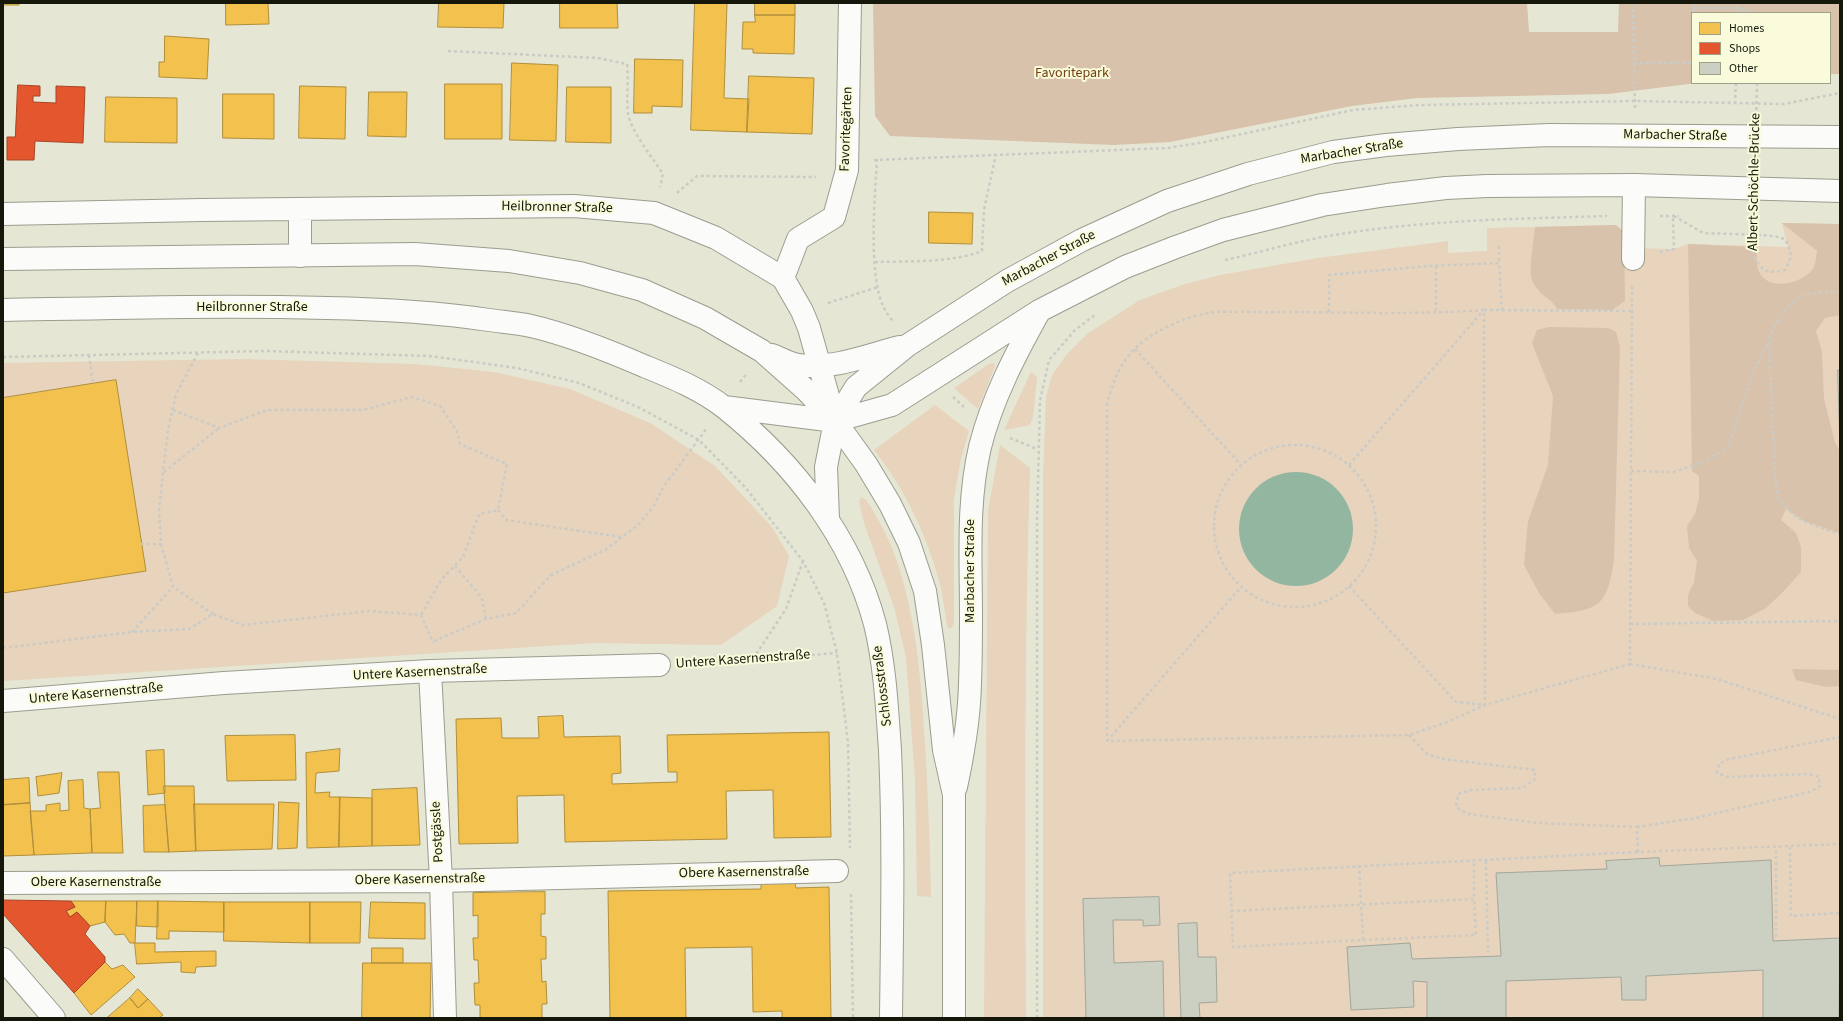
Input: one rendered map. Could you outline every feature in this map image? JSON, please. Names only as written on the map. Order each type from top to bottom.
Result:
[{"type":"main road","name":"Favoritegärten","points":[[783,278],[798,239],[834,217],[847,170],[850,3]]},
{"type":"main road","name":"Marbacher Straße","points":[[828,519],[826,467],[835,421],[856,387],[908,345],[1007,281],[1082,240],[1167,201],[1248,174],[1333,152],[1386,145],[1458,139],[1549,135],[1840,137]]},
{"type":"main road","points":[[1633,259],[1634,184]]},
{"type":"main road","points":[[724,406],[835,421],[892,405],[1039,311],[1119,270],[1176,247],[1231,228],[1322,205],[1446,188],[1487,186],[1634,184],[1840,191]]},
{"type":"main road","name":"Heilbronner Straße","points":[[3,214],[574,206],[654,213],[716,238],[783,278],[802,311],[809,328],[835,421]]},
{"type":"main road","points":[[300,209],[300,256]]},
{"type":"main road","points":[[3,260],[415,254],[509,261],[580,272],[642,290],[705,318],[762,351],[806,390],[835,421],[866,464],[890,504],[909,544],[925,591],[933,645],[944,750],[954,795],[954,1018]]},
{"type":"main road","name":"Heilbronner Straße","points":[[3,310],[288,307],[375,309],[457,315],[530,326],[596,346],[700,391],[724,406]]},
{"type":"main road","name":"Marbacher Straße","points":[[954,795],[964,749],[969,703],[970,524],[973,486],[986,424],[998,393],[1039,311]]},
{"type":"main road","name":"Marbacher Straße","points":[[762,351],[798,365],[820,365],[842,362],[908,345]]},
{"type":"main road","name":"Schlossstraße","points":[[724,406],[773,451],[797,478],[828,519],[850,558],[865,591],[876,628],[883,670],[892,796],[891,1018]]},
{"type":"main road","name":"Untere Kasernenstraße","points":[[3,701],[224,683],[430,671],[659,665]]},
{"type":"main road","name":"Postgässle","points":[[430,671],[441,881],[445,1018]]},
{"type":"main road","name":"Obere Kasernenstraße","points":[[3,883],[441,881],[844,871]]},
{"type":"main road","points":[[3,958],[54,1018]]},
{"type":"path","points":[[1633,3],[1636,136]]},
{"type":"path","points":[[1694,3],[1694,12]]},
{"type":"path","points":[[1739,3],[1739,12]]},
{"type":"path","points":[[1694,8],[1739,8],[1751,12]]},
{"type":"path","points":[[448,51],[598,58],[627,64],[629,81],[628,114],[636,133],[663,174],[654,213]]},
{"type":"path","points":[[1634,63],[1691,63]]},
{"type":"path","points":[[1735,104],[1736,84]]},
{"type":"path","name":"Albert-Schöchle-Brücke","points":[[1673,216],[1703,233],[1753,235],[1761,235],[1785,239],[1792,251],[1790,261],[1785,270],[1772,273],[1761,269],[1753,256],[1753,235],[1757,84]]},
{"type":"path","points":[[877,159],[1168,148],[1205,142],[1353,110],[1419,105],[1635,101],[1784,104],[1840,93]]},
{"type":"path","points":[[875,262],[968,256],[982,251],[984,210],[996,154]]},
{"type":"path","points":[[654,213],[697,176],[827,177],[847,170]]},
{"type":"path","points":[[1224,260],[1323,237],[1407,225],[1483,219],[1634,215],[1673,216],[1674,249],[1633,259],[1631,311],[1630,664]]},
{"type":"path","points":[[1499,246],[1502,310]]},
{"type":"path","points":[[1329,312],[1329,275],[1436,266],[1499,263]]},
{"type":"path","points":[[1436,266],[1436,314]]},
{"type":"path","points":[[1631,471],[1674,472],[1702,462],[1728,448],[1750,378],[1769,340],[1774,324],[1798,298],[1823,291],[1840,293]]},
{"type":"path","points":[[1107,742],[1107,405],[1112,383],[1121,365],[1154,334],[1180,322],[1208,314],[1329,312],[1436,314],[1484,310],[1631,311]]},
{"type":"path","points":[[1348,465],[1484,310]]},
{"type":"path","points":[[1484,310],[1485,705]]},
{"type":"path","points":[[1036,1018],[1037,516],[1040,401],[1049,360],[1074,330],[1098,313]]},
{"type":"path","points":[[1769,340],[1775,479],[1779,497],[1793,515],[1840,534]]},
{"type":"path","points":[[1136,350],[1242,465]]},
{"type":"path","points":[[3,357],[266,351],[430,356],[517,368],[579,383],[638,407],[699,440],[745,487],[803,561],[824,603],[837,653],[848,742],[844,871],[853,1018]]},
{"type":"path","points":[[198,353],[176,394],[168,430],[163,472],[159,511],[161,544],[173,587],[213,614],[243,625],[370,611],[421,615]]},
{"type":"path","points":[[89,355],[94,384]]},
{"type":"path","points":[[163,472],[219,428],[267,410],[362,410],[412,397],[440,406],[457,431],[460,444],[507,464],[498,510],[506,520],[622,537]]},
{"type":"path","points":[[172,410],[219,428]]},
{"type":"path","points":[[1305,445],[1321,448],[1336,455],[1348,465],[1363,482],[1375,512],[1375,536],[1369,558],[1358,576],[1349,586],[1336,596],[1299,606],[1280,605],[1258,597],[1241,587],[1228,574],[1214,541],[1214,523],[1218,504],[1224,487],[1242,465],[1264,450],[1284,446],[1305,445]]},
{"type":"path","points":[[434,641],[486,619],[516,613],[551,575],[605,550],[638,525],[653,507],[664,486],[693,449]]},
{"type":"path","points":[[421,615],[441,580],[463,557],[480,514],[498,510]]},
{"type":"path","points":[[141,544],[161,544]]},
{"type":"path","points":[[753,659],[786,608],[803,561]]},
{"type":"path","points":[[455,566],[482,598],[486,619]]},
{"type":"path","points":[[1349,586],[1456,702],[1485,705]]},
{"type":"path","points":[[132,632],[173,587]]},
{"type":"path","points":[[1107,742],[1241,587]]},
{"type":"path","points":[[3,648],[132,632],[189,629],[213,614]]},
{"type":"path","points":[[421,615],[434,641],[430,671]]},
{"type":"path","points":[[1630,624],[1840,621]]},
{"type":"path","name":"Untere Kasernenstraße","points":[[659,665],[837,653]]},
{"type":"path","points":[[1107,742],[1409,735],[1447,722],[1485,705],[1630,664],[1717,678],[1840,719]]},
{"type":"path","points":[[1409,735],[1427,754],[1443,759],[1535,770],[1535,779],[1523,788],[1471,790],[1458,794],[1456,807],[1468,814],[1537,823],[1637,827],[1695,818],[1810,792],[1820,786],[1819,777],[1809,774],[1728,776],[1717,773],[1719,764],[1729,759],[1840,737]]},
{"type":"path","points":[[1637,827],[1638,852]]},
{"type":"path","points":[[1474,861],[1476,935],[1233,947],[1230,873],[1359,865],[1474,861],[1486,861],[1638,852],[1776,848],[1840,844]]},
{"type":"path","points":[[1790,847],[1791,916],[1840,913]]},
{"type":"path","points":[[1776,848],[1776,937]]},
{"type":"path","points":[[1486,861],[1488,952]]},
{"type":"path","points":[[1359,865],[1363,940]]},
{"type":"path","points":[[1231,911],[1474,899]]},
{"type":"shaded area","points":[[1782,223],[1840,224],[1840,1018],[1043,1018],[1043,478],[1046,397],[1052,375],[1067,354],[1087,334],[1140,300],[1185,284],[1220,275],[1318,258],[1448,241],[1448,253],[1487,251],[1487,228],[1616,225],[1624,248],[1674,249],[1688,244],[1788,247]]},
{"type":"shaded area","points":[[243,359],[415,364],[494,372],[570,389],[650,423],[715,466],[772,527],[789,556],[777,606],[721,645],[594,643],[3,681],[3,363]]},
{"type":"shaded area","points":[[994,363],[995,366],[978,409],[954,388],[989,364]]},
{"type":"shaded area","points":[[1031,372],[1037,377],[1033,417],[1030,425],[1004,430]]},
{"type":"shaded area","points":[[935,405],[969,431],[961,458],[954,498],[954,624],[950,629],[947,626],[940,584],[935,566],[922,530],[896,480],[874,450]]},
{"type":"shaded area","points":[[1000,445],[1030,468],[1025,811],[1026,1018],[984,1018],[988,511]]},
{"type":"shaded area","points":[[1296,472],[1307,473],[1318,477],[1328,482],[1336,489],[1343,497],[1348,507],[1352,518],[1352,540],[1348,551],[1343,561],[1336,569],[1328,576],[1318,581],[1307,585],[1296,586],[1285,585],[1274,581],[1264,576],[1256,569],[1249,561],[1244,551],[1240,540],[1239,529],[1240,518],[1244,507],[1249,497],[1256,489],[1264,482],[1274,477],[1285,473]]},
{"type":"shaded area","points":[[861,497],[866,500],[870,506],[890,542],[900,569],[913,628],[918,658],[923,717],[928,802],[931,897],[917,896],[915,779],[906,657],[894,607],[864,523],[859,501]]},
{"type":"green space","name":"Favoritepark","points":[[873,3],[1527,3],[1529,32],[1618,32],[1619,3],[1840,3],[1840,74],[1831,74],[1831,12],[1691,12],[1691,84],[1608,94],[1417,98],[1352,106],[1170,142],[1114,145],[890,136],[875,116]]},
{"type":"green space","points":[[1782,223],[1840,224],[1840,315],[1825,318],[1816,331],[1822,352],[1824,398],[1835,443],[1840,451],[1840,533],[1804,521],[1786,509],[1781,520],[1796,533],[1801,547],[1801,572],[1766,608],[1743,620],[1713,621],[1695,613],[1688,606],[1688,595],[1694,582],[1697,561],[1689,548],[1687,526],[1695,514],[1699,499],[1699,476],[1692,471],[1688,244],[1757,247],[1757,265],[1761,275],[1772,283],[1787,283],[1802,278],[1813,269],[1817,251]]},
{"type":"green space","points":[[1616,225],[1624,232],[1625,301],[1612,310],[1557,309],[1553,303],[1539,291],[1532,280],[1531,262],[1535,227]]},
{"type":"green space","points":[[1549,327],[1608,328],[1616,332],[1620,347],[1614,560],[1611,575],[1604,596],[1592,607],[1583,610],[1555,614],[1539,593],[1524,565],[1528,521],[1548,465],[1553,396],[1532,343],[1537,330]]},
{"type":"green space","points":[[1792,669],[1840,670],[1840,686],[1826,687],[1796,680]]},
{"type":"building: Homes","points":[[3,3],[19,3],[19,5],[3,5]]},
{"type":"building: Homes","points":[[226,3],[268,3],[269,24],[226,25]]},
{"type":"building: Homes","points":[[439,3],[504,3],[503,28],[438,27]]},
{"type":"building: Homes","points":[[560,3],[617,3],[618,28],[560,28]]},
{"type":"building: Homes","points":[[695,3],[727,3],[724,98],[749,99],[747,132],[691,130]]},
{"type":"building: Homes","points":[[755,3],[795,3],[795,15],[755,15]]},
{"type":"building: Homes","points":[[755,15],[795,15],[794,54],[753,53],[753,49],[742,49],[743,22],[755,22]]},
{"type":"building: Homes","points":[[165,36],[209,39],[207,79],[159,77],[159,62],[164,62]]},
{"type":"building: Homes","points":[[635,59],[683,60],[682,107],[652,106],[652,113],[634,113]]},
{"type":"building: Homes","points":[[512,63],[558,65],[556,141],[510,140]]},
{"type":"building: Homes","points":[[749,76],[814,78],[812,134],[747,132]]},
{"type":"building: Homes","points":[[445,84],[502,84],[502,139],[445,139]]},
{"type":"building: Homes","points":[[300,86],[346,87],[345,139],[299,138]]},
{"type":"building: Homes","points":[[567,87],[611,87],[611,143],[566,142]]},
{"type":"building: Homes","points":[[369,92],[407,92],[406,137],[368,136]]},
{"type":"building: Homes","points":[[223,94],[274,94],[274,139],[223,138]]},
{"type":"building: Homes","points":[[106,97],[177,98],[177,143],[105,142]]},
{"type":"building: Homes","points":[[929,212],[973,213],[972,244],[929,243]]},
{"type":"building: Homes","points":[[116,380],[146,571],[3,593],[3,398]]},
{"type":"building: Homes","points":[[563,716],[564,737],[620,736],[621,773],[612,774],[612,784],[677,782],[677,772],[668,772],[667,735],[829,732],[831,837],[774,838],[773,790],[726,791],[727,839],[565,842],[564,795],[517,796],[518,843],[459,844],[456,719],[501,718],[502,738],[539,738],[538,717]]},
{"type":"building: Homes","points":[[295,735],[296,780],[227,781],[225,736]]},
{"type":"building: Homes","points":[[340,749],[339,771],[316,773],[315,793],[330,792],[329,797],[340,797],[339,847],[307,848],[306,753]]},
{"type":"building: Homes","points":[[164,750],[165,793],[148,795],[146,751]]},
{"type":"building: Homes","points":[[98,772],[119,772],[123,853],[92,853],[90,809],[100,808]]},
{"type":"building: Homes","points":[[62,773],[59,793],[38,796],[36,777]]},
{"type":"building: Homes","points":[[29,778],[30,803],[3,805],[3,780]]},
{"type":"building: Homes","points":[[83,780],[84,808],[90,809],[92,853],[34,855],[30,811],[46,811],[46,805],[60,803],[60,811],[69,810],[68,781]]},
{"type":"building: Homes","points":[[164,786],[194,786],[196,851],[169,852]]},
{"type":"building: Homes","points":[[417,788],[420,845],[372,846],[372,790]]},
{"type":"building: Homes","points":[[340,797],[372,798],[372,846],[339,847]]},
{"type":"building: Homes","points":[[279,802],[299,803],[297,848],[278,849]]},
{"type":"building: Homes","points":[[30,803],[34,855],[3,856],[3,805]]},
{"type":"building: Homes","points":[[194,804],[274,804],[272,849],[196,851]]},
{"type":"building: Homes","points":[[165,805],[169,852],[144,852],[143,806]]},
{"type":"building: Homes","points":[[795,883],[796,888],[829,887],[831,1018],[782,1018],[782,1011],[753,1012],[752,947],[685,948],[686,1018],[610,1018],[608,891],[761,889],[761,884]]},
{"type":"building: Homes","points":[[545,892],[545,914],[541,914],[541,936],[546,937],[546,959],[541,959],[542,982],[546,981],[547,1004],[542,1004],[542,1018],[480,1018],[480,1005],[475,1005],[474,983],[479,983],[478,960],[474,960],[473,938],[478,938],[478,915],[473,916],[473,893]]},
{"type":"building: Homes","points":[[71,901],[106,901],[105,922],[90,926],[77,912],[70,917],[66,911],[75,907]]},
{"type":"building: Homes","points":[[106,901],[137,901],[135,943],[130,943],[124,934],[115,935],[105,922]]},
{"type":"building: Homes","points":[[137,901],[158,901],[158,927],[137,926]]},
{"type":"building: Homes","points":[[158,901],[224,902],[224,932],[169,931],[169,939],[157,939]]},
{"type":"building: Homes","points":[[224,902],[310,902],[310,943],[224,941]]},
{"type":"building: Homes","points":[[310,902],[361,902],[360,943],[310,943]]},
{"type":"building: Homes","points":[[371,902],[425,903],[425,939],[369,938]]},
{"type":"building: Homes","points":[[135,943],[155,943],[155,952],[216,951],[216,966],[196,967],[195,973],[181,972],[181,962],[137,964]]},
{"type":"building: Homes","points":[[372,948],[403,948],[403,963],[372,963]]},
{"type":"building: Homes","points":[[105,962],[112,969],[123,965],[135,977],[91,1015],[74,993]]},
{"type":"building: Homes","points":[[363,963],[431,963],[430,1018],[362,1018]]},
{"type":"building: Homes","points":[[138,989],[148,999],[138,1008],[130,998]]},
{"type":"building: Homes","points":[[130,998],[138,1008],[148,999],[163,1015],[159,1018],[107,1018]]},
{"type":"building: Shops","points":[[18,85],[40,86],[40,96],[33,96],[33,102],[56,103],[56,86],[85,87],[83,143],[35,141],[34,160],[7,160],[7,137],[15,137]]},
{"type":"building: Shops","points":[[3,900],[71,901],[75,907],[66,911],[70,917],[77,912],[90,926],[85,934],[105,957],[105,962],[74,993],[3,914]]},
{"type":"building: Other","points":[[1838,370],[1840,370],[1840,445]]},
{"type":"building: Other","points":[[1659,858],[1660,866],[1771,860],[1773,941],[1840,938],[1839,1018],[1763,1018],[1763,970],[1646,976],[1646,1000],[1622,1000],[1621,977],[1506,981],[1506,1018],[1427,1018],[1427,982],[1413,981],[1414,1007],[1351,1010],[1347,947],[1410,943],[1412,959],[1501,956],[1496,873],[1607,869],[1606,861]]},
{"type":"building: Other","points":[[1159,897],[1160,925],[1143,926],[1143,920],[1113,920],[1114,963],[1163,961],[1164,1018],[1086,1018],[1083,899]]},
{"type":"building: Other","points":[[1197,923],[1198,957],[1216,957],[1217,1002],[1199,1003],[1200,1018],[1181,1018],[1178,924]]}]
